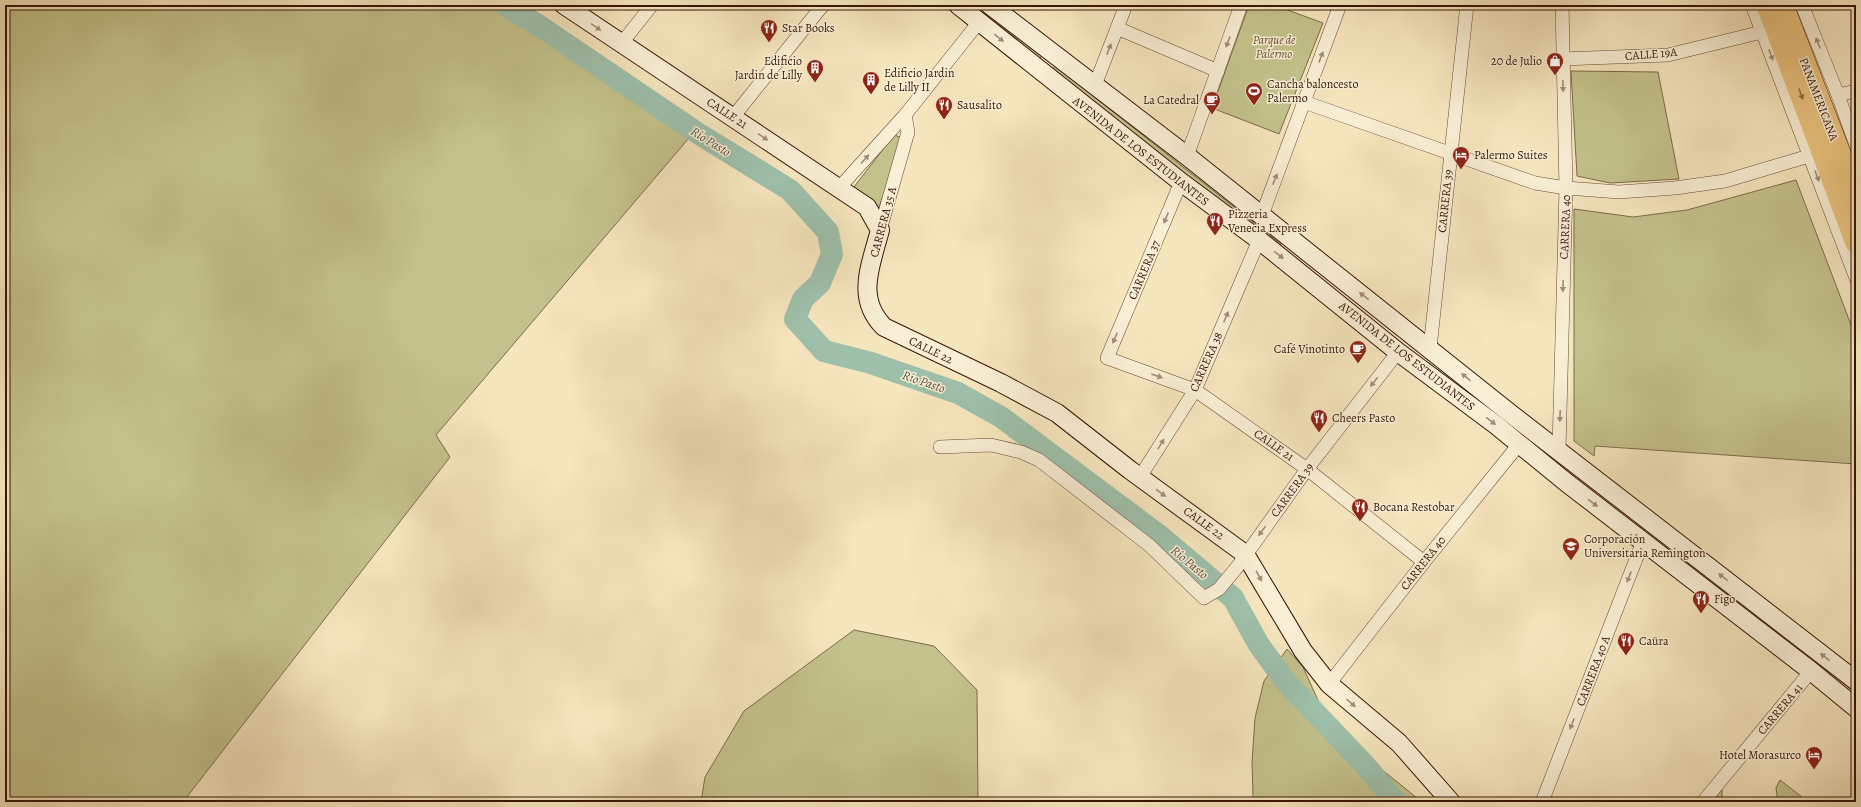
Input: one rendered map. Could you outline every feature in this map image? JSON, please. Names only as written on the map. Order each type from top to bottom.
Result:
[{"type":"main road","name":"CALLE 21","points":[[564,5],[867,207],[880,230]]},
{"type":"main road","name":"AVENIDA DE LOS ESTUDIANTES","points":[[958,5],[1043,74],[1181,182],[1299,271],[1398,352],[1520,443],[1567,483],[1811,671],[1856,708]]},
{"type":"main road","name":"AVENIDA DE LOS ESTUDIANTES","points":[[991,5],[1187,156],[1558,449],[1856,681]]},
{"type":"main road","points":[[1767,5],[1856,242]]},
{"type":"main road","name":"PANAMERICANA","points":[[1783,5],[1856,194]]},
{"type":"main road","points":[[1043,74],[1041,69],[1042,63],[1046,59],[1051,58],[1062,61]]},
{"type":"main road","name":"CARRERA 35 A","points":[[880,230],[867,281],[867,296],[875,318],[884,327]]},
{"type":"main road","points":[[1299,271],[1305,272],[1312,266],[1313,257],[1310,253]]},
{"type":"main road","name":"CALLE 22","points":[[884,327],[1001,383],[1057,413],[1242,560],[1303,651],[1329,684],[1399,744],[1451,802]]},
{"type":"street","points":[[621,44],[652,5]]},
{"type":"street","points":[[733,117],[823,5]]},
{"type":"street","points":[[1095,85],[1126,5]]},
{"type":"street","points":[[1187,156],[1241,5]]},
{"type":"street","points":[[1262,215],[1340,5]]},
{"type":"street","name":"CARRERA 39","points":[[1430,348],[1466,5]]},
{"type":"street","name":"CARRERA 40","points":[[1558,449],[1566,188],[1562,5]]},
{"type":"street","points":[[1752,5],[1856,278]]},
{"type":"street","points":[[1802,5],[1856,145]]},
{"type":"street","points":[[839,188],[905,114],[979,22]]},
{"type":"street","points":[[1117,28],[1218,71]]},
{"type":"street","name":"CALLE 19A","points":[[1562,59],[1668,55],[1762,32]]},
{"type":"street","points":[[1838,95],[1856,91]]},
{"type":"street","points":[[1304,102],[1535,183],[1566,188],[1619,192],[1675,188],[1725,181],[1809,156]]},
{"type":"street","name":"CARRERA 35 A","points":[[880,230],[908,132],[905,114]]},
{"type":"street","name":"CARRERA 37","points":[[1107,358],[1181,182]]},
{"type":"street","name":"CARRERA 38","points":[[1135,474],[1196,390],[1259,240]]},
{"type":"street","name":"CARRERA 39","points":[[940,447],[991,445],[1021,452],[1039,460],[1149,545],[1204,598],[1219,588],[1242,560],[1307,469],[1398,352]]},
{"type":"street","name":"CALLE 21","points":[[1107,358],[1196,390],[1307,469],[1424,562]]},
{"type":"street","name":"CARRERA 40","points":[[1329,684],[1424,562],[1520,443]]},
{"type":"street","name":"CARRERA 40 A","points":[[1542,802],[1643,541]]},
{"type":"street","name":"CARRERA 41","points":[[1703,802],[1811,671]]},
{"type":"green space","points":[[5,5],[505,5],[541,27],[695,131],[436,435],[450,457],[183,802],[5,802]]},
{"type":"green space","points":[[967,5],[986,5],[1046,51],[1038,60]]},
{"type":"green space","name":"Parque de Palermo","points":[[1249,5],[1274,5],[1323,23],[1279,134],[1212,108]]},
{"type":"green space","points":[[1055,66],[1281,244],[1274,256],[1047,76]]},
{"type":"green space","points":[[1571,71],[1658,72],[1679,179],[1610,183],[1577,176]]},
{"type":"green space","points":[[894,135],[900,137],[902,141],[877,213],[854,187]]},
{"type":"green space","points":[[1796,180],[1856,338],[1856,464],[1595,446],[1594,456],[1574,441],[1574,209],[1633,217],[1687,210]]},
{"type":"green space","points":[[854,630],[934,646],[977,690],[978,802],[701,802],[705,777],[744,711]]},
{"type":"green space","points":[[1287,649],[1303,667],[1326,718],[1386,773],[1422,802],[1252,802],[1252,762],[1255,718],[1264,681]]},
{"type":"green space","points":[[1780,780],[1807,801],[1778,802],[1776,788]]},
{"type":"green space","points":[[1722,787],[1722,799],[1724,802],[1712,802]]},
{"type":"waterway","name":"Río Pasto","points":[[505,5],[541,27],[699,134],[790,190],[828,232],[832,254],[820,283],[803,299],[795,319],[824,351],[871,363],[958,393],[1001,417],[1160,536],[1233,598],[1259,645],[1287,683],[1364,764],[1396,802]]},
{"type":"place","name":"Star Books","points":[[769,43]]},
{"type":"place","name":"20 de Julio","points":[[1555,76]]},
{"type":"place","name":"Edificio Jardin de Lilly","points":[[815,83]]},
{"type":"place","name":"Edificio Jardin de Lilly II","points":[[871,95]]},
{"type":"place","name":"Cancha baloncesto Palermo","points":[[1254,106]]},
{"type":"place","name":"La Catedral","points":[[1212,115]]},
{"type":"place","name":"Sausalito","points":[[944,120]]},
{"type":"place","name":"Palermo Suites","points":[[1461,170]]},
{"type":"place","name":"Pizzeria Venecia Express","points":[[1215,236]]},
{"type":"place","name":"Café Vinotinto","points":[[1358,364]]},
{"type":"place","name":"Cheers Pasto","points":[[1319,433]]},
{"type":"place","name":"Bocana Restobar","points":[[1360,522]]},
{"type":"place","name":"Corporación Universitaria Remington","points":[[1571,561]]},
{"type":"place","name":"Figo","points":[[1701,614]]},
{"type":"place","name":"Caüra","points":[[1626,656]]},
{"type":"place","name":"Hotel Morasurco","points":[[1814,770]]}]
